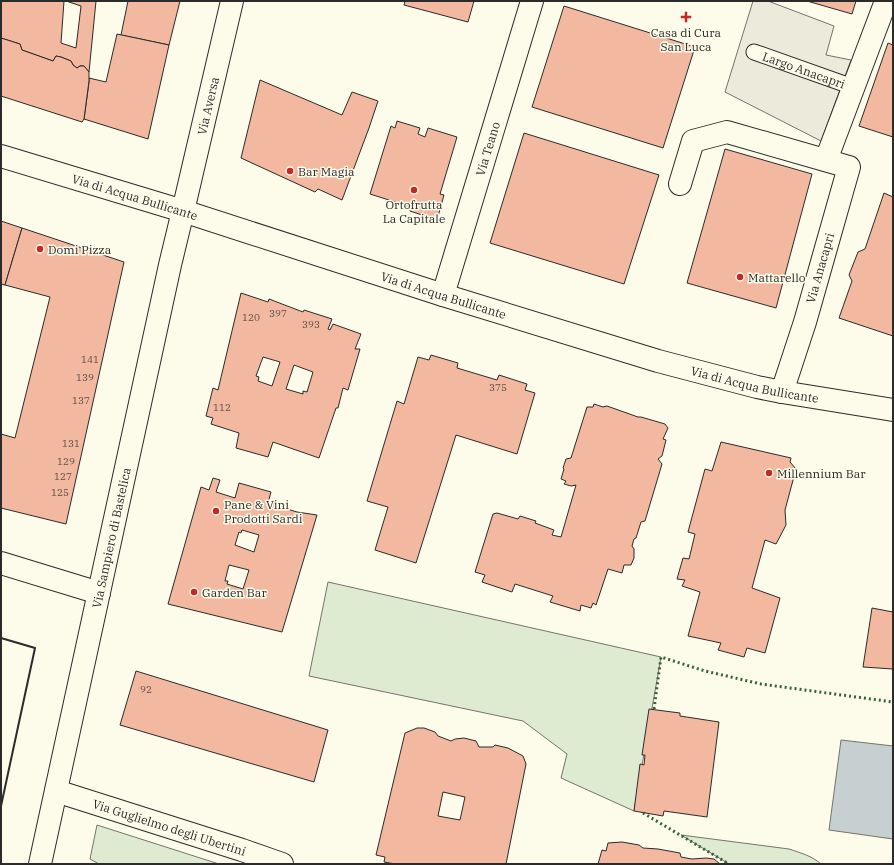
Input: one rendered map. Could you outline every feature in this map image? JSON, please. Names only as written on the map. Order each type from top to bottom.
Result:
[{"type":"street","name":"Via Aversa","points":[[183,212],[232,1]]},
{"type":"street","name":"Via Teano","points":[[443,295],[532,1]]},
{"type":"street","points":[[826,160],[886,1]]},
{"type":"street","name":"Via Anacapri","points":[[680,184],[693,141],[727,132],[849,167],[805,322],[782,392]]},
{"type":"street","name":"Via di Acqua Bullicante","points":[[1,156],[658,361],[757,387],[893,410]]},
{"type":"street","name":"Via Sampiero di Bastelica","points":[[43,863],[56,791],[170,265],[183,212]]},
{"type":"street","points":[[1,563],[99,593]]},
{"type":"street","name":"Via Guglielmo degli Ubertini","points":[[56,791],[282,864]]},
{"type":"lane","name":"Largo Anacapri","points":[[754,52],[853,87]]},
{"type":"green space","points":[[328,582],[661,657],[634,811],[561,778],[567,754],[523,721],[309,676]]},
{"type":"green space","points":[[97,825],[219,864],[99,864],[90,859]]},
{"type":"green space","points":[[681,835],[789,849],[802,853],[821,864],[729,864]]},
{"type":"shaded area","points":[[753,1],[768,1],[834,26],[826,55],[851,60],[821,141],[725,92]]},
{"type":"shaded area","points":[[841,740],[893,746],[893,839],[829,830]]},
{"type":"building","points":[[1,1],[64,1],[61,43],[76,48],[81,6],[66,1],[96,1],[89,72],[84,66],[77,68],[71,61],[61,57],[56,56],[53,61],[22,50],[20,44],[1,38]]},
{"type":"building","points":[[128,1],[180,1],[169,45],[121,35]]},
{"type":"building","points":[[405,1],[474,1],[468,22],[404,5]]},
{"type":"building","points":[[807,1],[856,1],[852,14]]},
{"type":"building","points":[[564,6],[695,47],[663,148],[532,107]]},
{"type":"building","points":[[117,34],[169,45],[148,139],[84,119],[89,78],[106,82]]},
{"type":"building","points":[[1,38],[20,44],[22,50],[53,61],[56,56],[71,61],[77,68],[84,66],[89,72],[89,81],[84,119],[82,122],[1,96]]},
{"type":"building","points":[[888,43],[893,45],[893,137],[859,126]]},
{"type":"building","points":[[260,80],[342,115],[352,92],[378,101],[342,200],[318,189],[315,192],[241,158]]},
{"type":"building","points":[[397,121],[420,128],[418,134],[425,137],[428,128],[457,137],[440,194],[444,195],[437,220],[410,211],[411,207],[370,194],[391,126],[395,128]]},
{"type":"building","points":[[524,133],[659,175],[624,284],[490,243]]},
{"type":"building","points":[[725,149],[812,174],[776,308],[687,283]]},
{"type":"building","points":[[884,193],[893,197],[893,336],[839,318],[852,281],[849,275],[858,252],[865,249]]},
{"type":"building","points":[[1,221],[22,228],[5,285],[1,284]]},
{"type":"building","points":[[22,228],[124,262],[66,524],[1,508],[1,434],[15,438],[50,297],[5,285]]},
{"type":"building","points":[[241,293],[268,302],[269,299],[303,312],[304,310],[332,319],[328,329],[330,330],[333,324],[361,334],[355,349],[360,349],[348,390],[343,388],[338,408],[336,408],[319,458],[273,442],[268,457],[236,448],[239,433],[211,424],[213,418],[206,416],[213,388],[218,390]],"holes":[[[263,357],[280,362],[272,386],[258,381],[259,377],[256,376]],[[294,365],[313,372],[307,392],[303,391],[303,394],[286,389]]]},
{"type":"building","points":[[431,355],[458,363],[457,368],[497,380],[499,375],[527,384],[525,390],[535,393],[517,454],[456,435],[416,563],[375,550],[388,507],[367,501],[397,401],[404,404],[418,357],[429,360]]},
{"type":"building","points":[[594,404],[603,407],[607,406],[638,417],[665,424],[668,428],[663,439],[666,440],[662,456],[658,459],[662,464],[645,521],[641,522],[632,546],[634,549],[634,558],[631,565],[624,565],[622,573],[608,569],[596,605],[593,603],[591,608],[581,605],[580,611],[550,602],[553,596],[515,584],[512,592],[482,582],[485,575],[475,572],[493,514],[497,513],[518,519],[520,516],[536,521],[535,523],[554,530],[552,535],[561,537],[576,485],[571,486],[564,484],[566,481],[561,479],[563,468],[566,459],[571,458],[587,407],[593,407]]},
{"type":"building","points":[[721,442],[791,458],[790,462],[796,469],[785,510],[786,525],[776,544],[765,540],[752,588],[780,598],[765,653],[747,648],[744,657],[718,650],[721,643],[688,636],[700,592],[682,586],[685,580],[677,579],[683,558],[689,559],[695,534],[688,532],[705,469],[712,471]]},
{"type":"building","points":[[213,478],[220,480],[216,492],[235,498],[239,483],[271,492],[268,503],[297,512],[317,515],[282,632],[168,604],[201,487],[209,490]],"holes":[[[242,530],[259,535],[254,552],[235,545],[239,532],[241,533]],[[229,565],[249,570],[243,589],[227,584],[228,581],[225,581]]]},
{"type":"building","points":[[872,608],[893,612],[893,669],[863,667]]},
{"type":"building","points":[[136,671],[328,730],[314,782],[120,725]]},
{"type":"building","points":[[649,709],[680,713],[680,716],[719,722],[707,817],[664,811],[663,816],[634,811],[640,764],[644,765],[645,755],[642,755]]},
{"type":"building","points":[[417,728],[424,728],[451,741],[464,738],[476,741],[479,747],[493,747],[495,745],[508,748],[523,756],[526,764],[506,864],[395,864],[384,862],[385,857],[376,855],[405,733]],"holes":[[[443,792],[465,797],[460,820],[438,816]]]},
{"type":"building","points":[[622,842],[639,845],[643,848],[680,853],[681,857],[692,859],[714,859],[720,864],[598,864],[602,850],[606,851],[608,843]]},
{"type":"hedge","points":[[654,709],[661,657],[705,671],[761,684],[893,702]]},
{"type":"hedge","points":[[643,813],[729,864]]},
{"type":"wall","points":[[1,638],[35,648],[1,806]]},
{"type":"place","name":"Casa di Cura San Luca","points":[[686,17]]},
{"type":"place","name":"Bar Magia","points":[[290,171]]},
{"type":"place","name":"Ortofrutta La Capitale","points":[[414,190]]},
{"type":"place","name":"Domi Pizza","points":[[40,249]]},
{"type":"place","name":"Mattarello","points":[[740,277]]},
{"type":"place","name":"Millennium Bar","points":[[769,473]]},
{"type":"place","name":"Pane & Vini Prodotti Sardi","points":[[216,511]]},
{"type":"place","name":"Garden Bar","points":[[194,592]]}]
